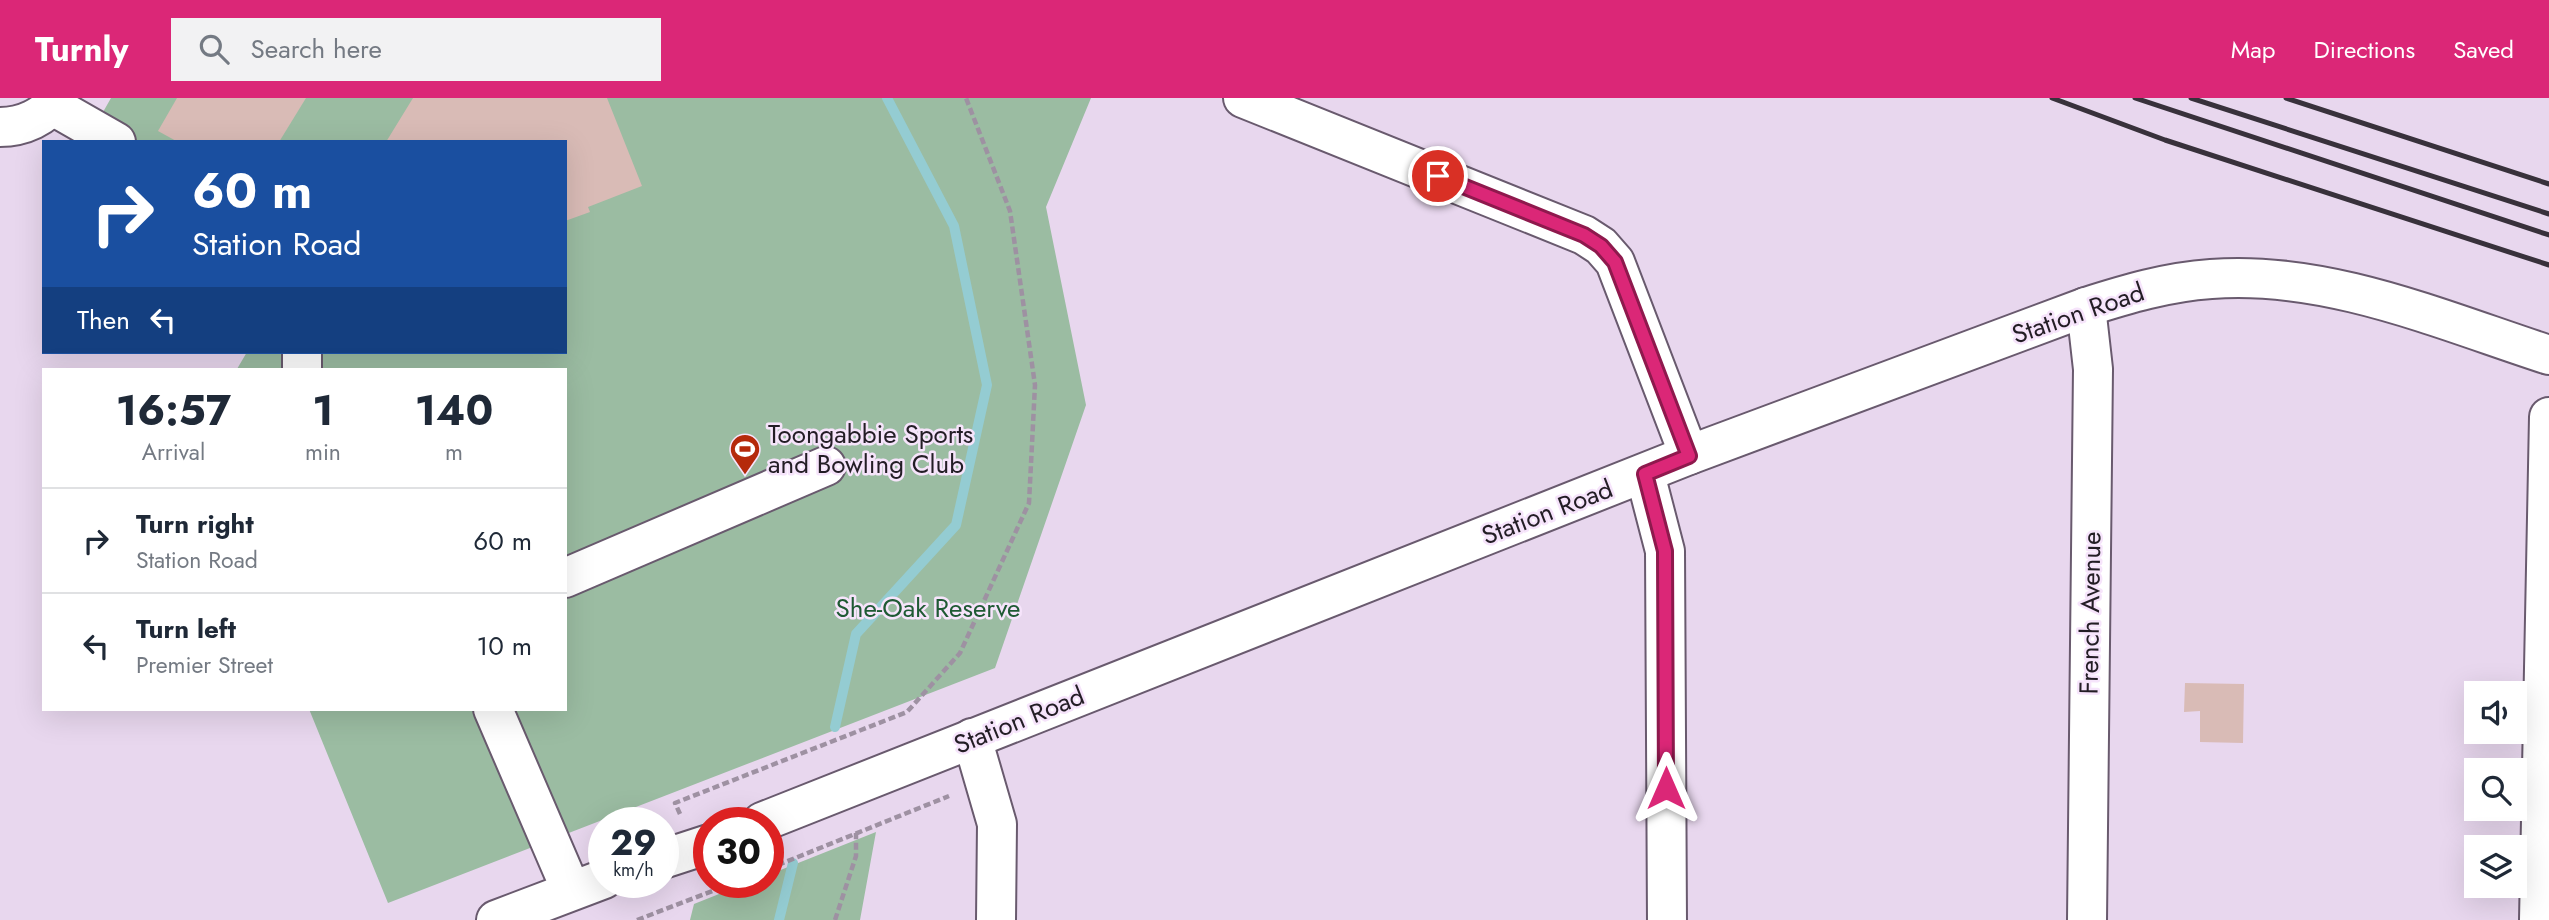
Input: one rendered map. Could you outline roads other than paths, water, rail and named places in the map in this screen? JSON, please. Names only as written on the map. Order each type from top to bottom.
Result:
[{"type":"street","points":[[1243,98],[1584,235],[1601,246],[1615,262],[1689,456]]},
{"type":"street","points":[[4,133],[27,123],[56,102],[113,140]]},
{"type":"street","name":"Station Road","points":[[784,813],[1689,456],[2086,307],[2151,287],[2212,279],[2260,279],[2334,288],[2549,355]]},
{"type":"street","name":"French Avenue","points":[[2086,307],[2093,369],[2087,920]]},
{"type":"street","points":[[2539,920],[2544,877],[2549,417]]},
{"type":"street","points":[[567,577],[826,466]]},
{"type":"street","points":[[1645,474],[1665,551],[1667,920]]},
{"type":"street","points":[[494,711],[587,885],[496,920]]},
{"type":"street","points":[[972,738],[997,824],[996,920]]},
{"type":"waterway","points":[[835,727],[856,634],[956,525],[987,385],[954,226],[887,98]]},
{"type":"waterway","points":[[779,920],[793,863]]},
{"type":"railway","points":[[2052,98],[2165,140],[2549,265]]},
{"type":"railway","points":[[2135,98],[2549,235]]},
{"type":"railway","points":[[2191,98],[2549,214]]},
{"type":"railway","points":[[2286,98],[2549,184]]},
{"type":"place","name":"Toongabbie Sports and Bowling Club","points":[[745,476]]},
{"type":"park label","name":"She-Oak Reserve","points":[[928,608]]}]
